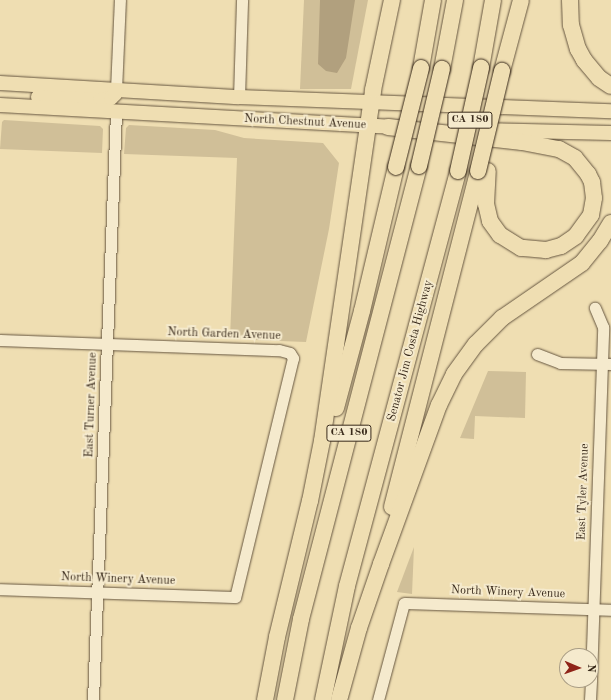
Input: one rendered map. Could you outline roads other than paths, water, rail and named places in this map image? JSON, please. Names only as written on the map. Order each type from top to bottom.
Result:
[{"type":"highway","points":[[310,501],[322,441],[368,126],[392,0]]},
{"type":"highway","points":[[265,700],[277,636],[310,501],[362,311],[421,68],[433,0]]},
{"type":"highway","name":"CA 180","points":[[285,700],[301,620],[419,166],[442,69],[455,0]]},
{"type":"highway","name":"Senator Jim Costa Highway","points":[[323,700],[347,586],[458,171],[481,68],[493,0]]},
{"type":"highway","points":[[570,0],[571,25],[578,49],[584,60],[599,78],[611,86]]},
{"type":"highway","points":[[339,700],[483,171],[520,5]]},
{"type":"highway","points":[[388,127],[522,142],[559,149],[575,158],[588,174],[593,190],[591,215],[576,236],[561,246],[546,250],[521,248],[500,235],[490,221],[486,204],[483,171]]},
{"type":"highway","points":[[359,628],[421,452],[445,392],[457,369],[476,344],[502,318],[582,263],[600,242],[611,223]]},
{"type":"main road","name":"North Chestnut Avenue","points":[[0,83],[239,97],[611,111]]},
{"type":"main road","points":[[0,104],[32,97],[100,100],[111,98],[115,94],[116,90]]},
{"type":"main road","name":"North Chestnut Avenue","points":[[0,104],[388,127],[611,133]]},
{"type":"street","points":[[116,90],[120,0]]},
{"type":"street","points":[[239,97],[242,0]]},
{"type":"street","name":"East Turner Avenue","points":[[93,700],[116,112]]},
{"type":"street","name":"East Tyler Avenue","points":[[592,648],[607,364],[603,327],[595,308]]},
{"type":"street","name":"North Garden Avenue","points":[[0,340],[279,350],[290,353],[292,364],[235,597]]},
{"type":"street","points":[[537,354],[560,362],[607,364]]},
{"type":"street","name":"North Winery Avenue","points":[[0,589],[235,597]]},
{"type":"street","name":"North Winery Avenue","points":[[378,700],[404,603],[611,610]]},
{"type":"street","name":"East Tyler Avenue","points":[[590,700],[591,688]]}]
